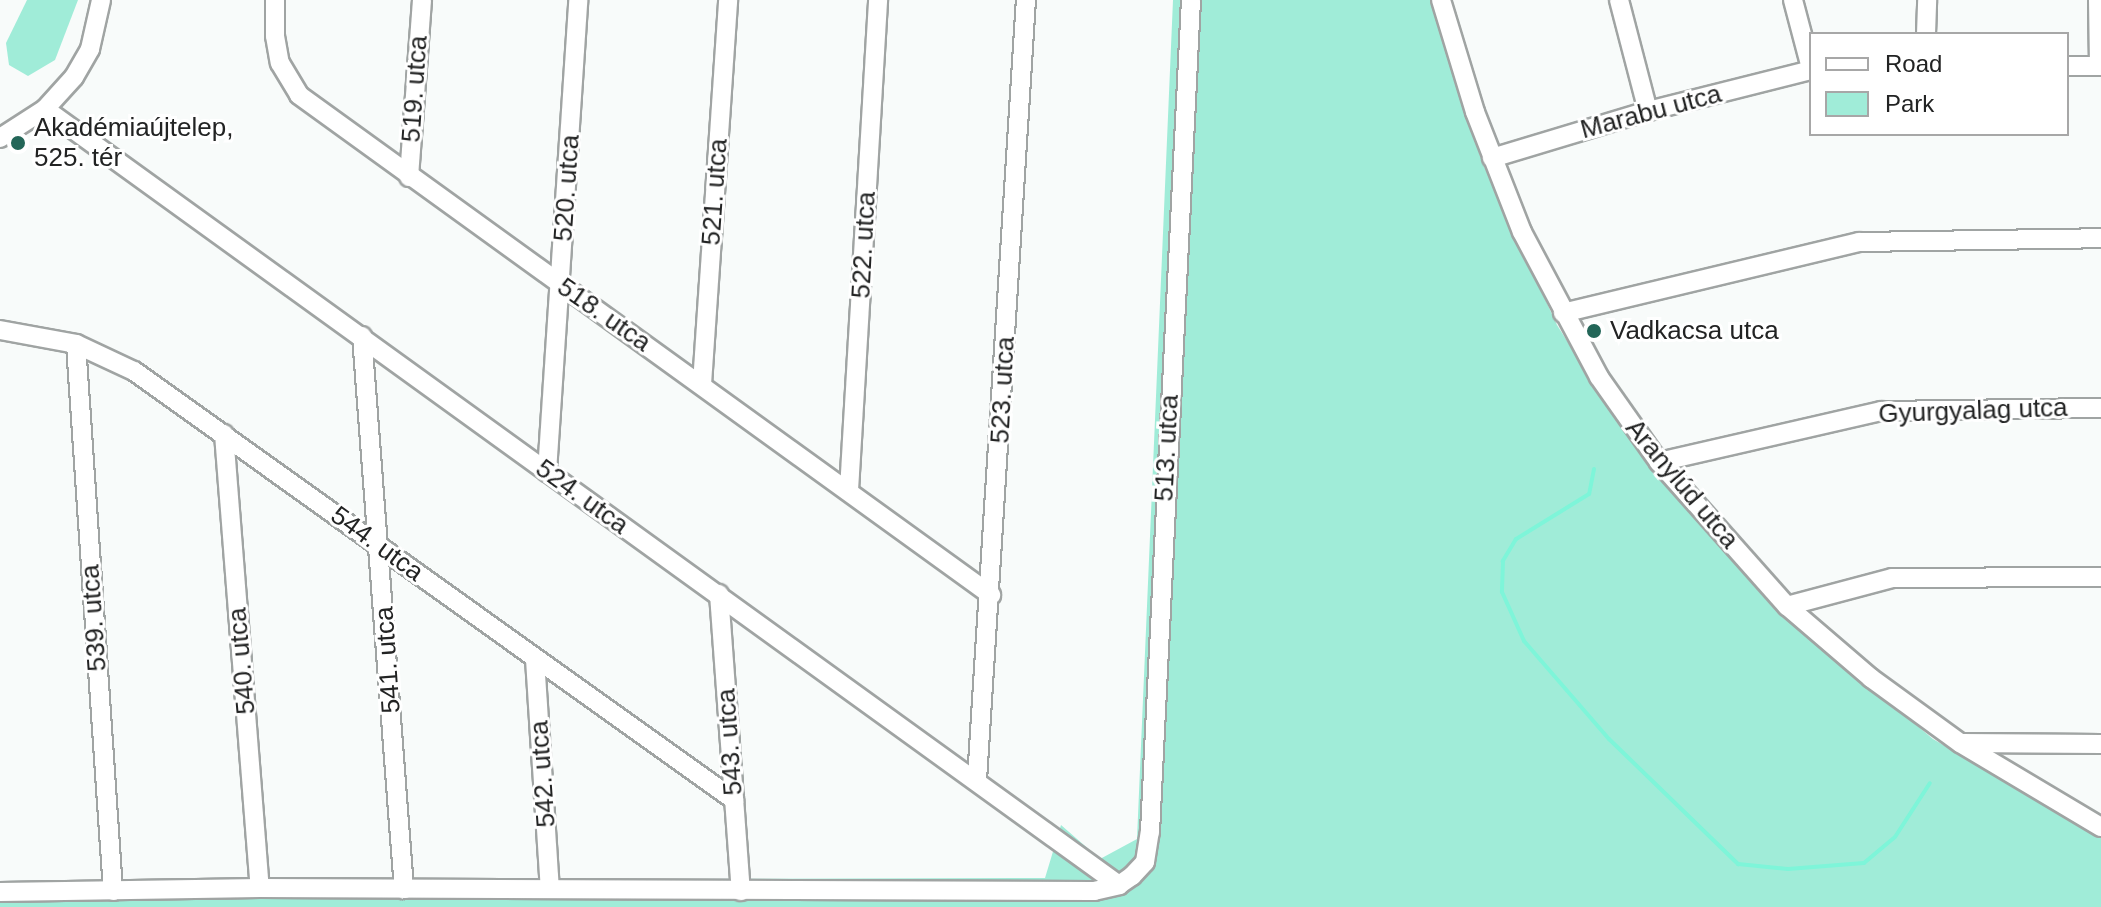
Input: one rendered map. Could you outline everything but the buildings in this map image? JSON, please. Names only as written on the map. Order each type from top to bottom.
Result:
[{"type":"street","points":[[0,138],[45,109],[74,77],[90,49],[101,0]]},
{"type":"street","name":"518. utca","points":[[275,0],[275,36],[280,63],[299,95],[991,595]]},
{"type":"street","name":"519. utca","points":[[409,177],[422,0]]},
{"type":"street","name":"520. utca","points":[[547,472],[578,0]]},
{"type":"street","name":"521. utca","points":[[702,384],[728,0]]},
{"type":"street","name":"522. utca","points":[[849,490],[878,0]]},
{"type":"street","name":"523. utca","points":[[977,780],[1026,0]]},
{"type":"street","name":"513. utca","points":[[1119,885],[1145,862],[1150,832],[1191,0]]},
{"type":"street","name":"Aranylúd utca","points":[[1441,0],[1492,158],[1522,232],[1599,377],[1659,462],[1787,606],[1871,678],[1960,743],[2101,827]]},
{"type":"street","points":[[1619,0],[1648,111]]},
{"type":"street","points":[[1793,0],[1809,61]]},
{"type":"street","points":[[1926,32],[1927,0]]},
{"type":"street","points":[[2069,66],[2100,66],[2098,0]]},
{"type":"street","name":"Marabu utca","points":[[1492,158],[1648,111],[1809,70]]},
{"type":"street","name":"524. utca","points":[[45,109],[1119,885]]},
{"type":"street","points":[[1563,313],[1859,242],[2101,238]]},
{"type":"street","name":"544. utca","points":[[0,330],[76,344],[134,371],[734,800]]},
{"type":"street","name":"541. utca","points":[[362,336],[404,889]]},
{"type":"street","name":"539. utca","points":[[76,344],[113,891]]},
{"type":"street","name":"Gyurgyalag utca","points":[[1659,462],[1881,411],[2101,408]]},
{"type":"street","name":"540. utca","points":[[224,434],[260,888]]},
{"type":"street","points":[[1787,606],[1892,578],[2101,577]]},
{"type":"street","name":"543. utca","points":[[719,594],[741,891]]},
{"type":"street","name":"542. utca","points":[[535,659],[550,889]]},
{"type":"street","points":[[1960,743],[2101,744]]},
{"type":"street","points":[[0,892],[260,888],[1094,891],[1119,885]]},
{"type":"green space","points":[[27,0],[78,0],[55,60],[28,76],[9,65],[6,43]]},
{"type":"green space","points":[[1173,0],[1432,0],[1482,162],[1557,325],[1606,403],[1784,614],[1933,739],[2101,837],[2101,907],[0,907],[0,881],[1045,878],[1061,825],[1100,859],[1137,839]]},
{"type":"waterway","points":[[1594,469],[1589,494],[1516,539],[1503,561],[1502,592],[1524,641],[1609,739],[1738,864],[1788,869],[1864,863],[1895,837],[1930,783]]},
{"type":"place","name":"Akadémiaújtelep, 525. tér","points":[[18,143]]},
{"type":"place","name":"Vadkacsa utca","points":[[1594,331]]}]
